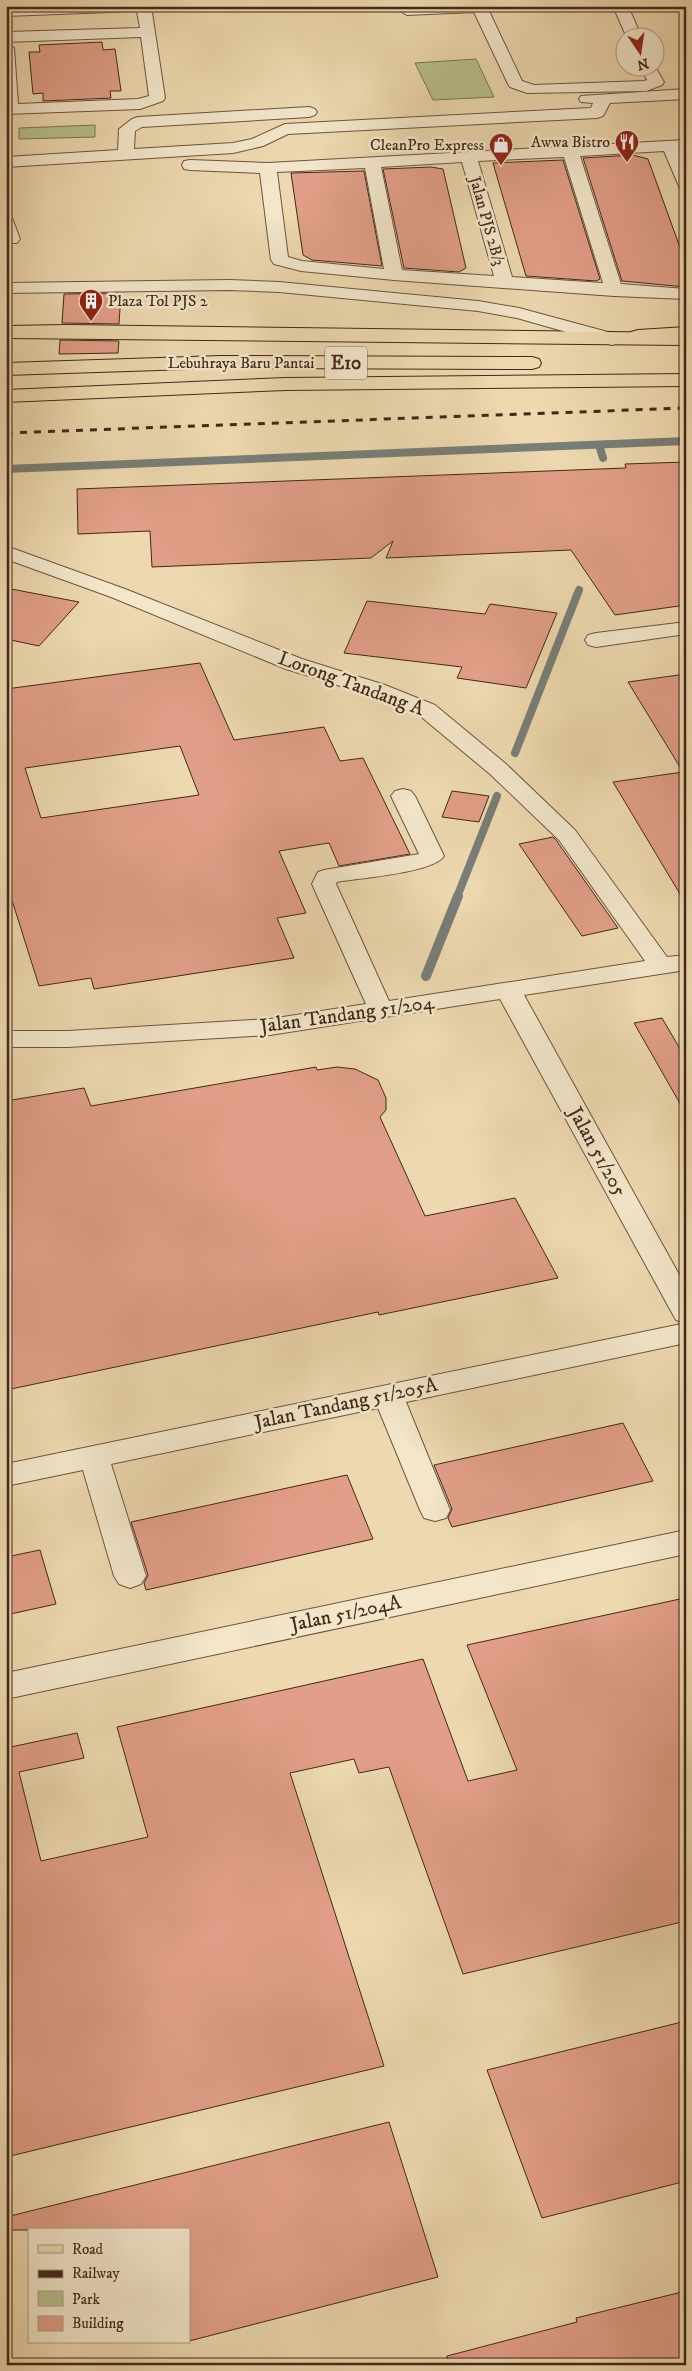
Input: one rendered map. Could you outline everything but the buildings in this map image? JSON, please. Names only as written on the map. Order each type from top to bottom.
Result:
[{"type":"main road","name":"Lebuhraya Baru Pantai","points":[[6,332],[67,331],[686,339]]},
{"type":"main road","points":[[612,339],[686,332]]},
{"type":"main road","points":[[612,339],[686,345]]},
{"type":"main road","name":"Lebuhraya Baru Pantai","points":[[6,369],[220,362],[686,364]]},
{"type":"main road","points":[[6,396],[286,384],[686,380]]},
{"type":"street","points":[[6,12],[61,8],[144,6],[158,96],[153,101],[140,104],[8,109],[7,57]]},
{"type":"street","points":[[407,12],[508,6]]},
{"type":"street","points":[[620,6],[630,28]]},
{"type":"street","points":[[480,8],[516,84],[533,90],[646,86],[651,78]]},
{"type":"street","points":[[6,37],[148,32]]},
{"type":"street","points":[[126,154],[126,129],[132,123],[145,121],[248,112],[686,94]]},
{"type":"street","points":[[6,162],[246,146],[285,129],[597,114],[604,98]]},
{"type":"street","points":[[87,173],[174,164],[268,168],[678,146],[686,184]]},
{"type":"street","points":[[571,152],[614,291]]},
{"type":"street","name":"Jalan PJS 2B/3","points":[[469,158],[505,284]]},
{"type":"street","points":[[372,163],[394,275]]},
{"type":"street","points":[[268,168],[280,260],[301,266],[394,275],[505,284],[686,294]]},
{"type":"street","points":[[6,174],[7,180]]},
{"type":"street","points":[[6,222],[11,239]]},
{"type":"street","points":[[6,282],[210,275]]},
{"type":"street","points":[[6,288],[229,285],[279,287],[478,306],[520,313],[612,339]]},
{"type":"street","name":"Lorong Tandang A","points":[[6,552],[118,593],[294,664],[377,690],[427,710],[498,769],[567,835],[661,966]]},
{"type":"street","points":[[596,640],[686,628]]},
{"type":"street","points":[[381,1010],[324,884],[327,877],[333,875],[423,861],[432,856],[403,796]]},
{"type":"street","name":"Jalan Tandang 51/204","points":[[6,1039],[68,1039],[270,1027],[686,962]]},
{"type":"street","name":"Jalan 51/205","points":[[509,991],[686,1312]]},
{"type":"street","name":"Jalan Tandang 51/205A","points":[[6,1475],[686,1333]]},
{"type":"street","points":[[388,1395],[435,1510]]},
{"type":"street","points":[[94,1457],[130,1576]]},
{"type":"street","name":"Jalan 51/204A","points":[[6,1686],[686,1542]]},
{"type":"green space","points":[[476,59],[494,97],[433,100],[415,63]]},
{"type":"green space","points":[[95,125],[95,137],[19,139],[19,128]]},
{"type":"waterway","points":[[6,469],[686,441]]},
{"type":"waterway","points":[[599,445],[603,458]]},
{"type":"waterway","points":[[515,753],[579,590]]},
{"type":"waterway","points":[[457,897],[497,796]]},
{"type":"waterway","points":[[426,976],[458,896]]},
{"type":"railway","points":[[6,433],[686,408]]},
{"type":"place","name":"Awwa Bistro","points":[[627,163]]},
{"type":"place","name":"CleanPro Express","points":[[501,166]]},
{"type":"place","name":"Plaza Tol PJS 2","points":[[91,322]]}]
